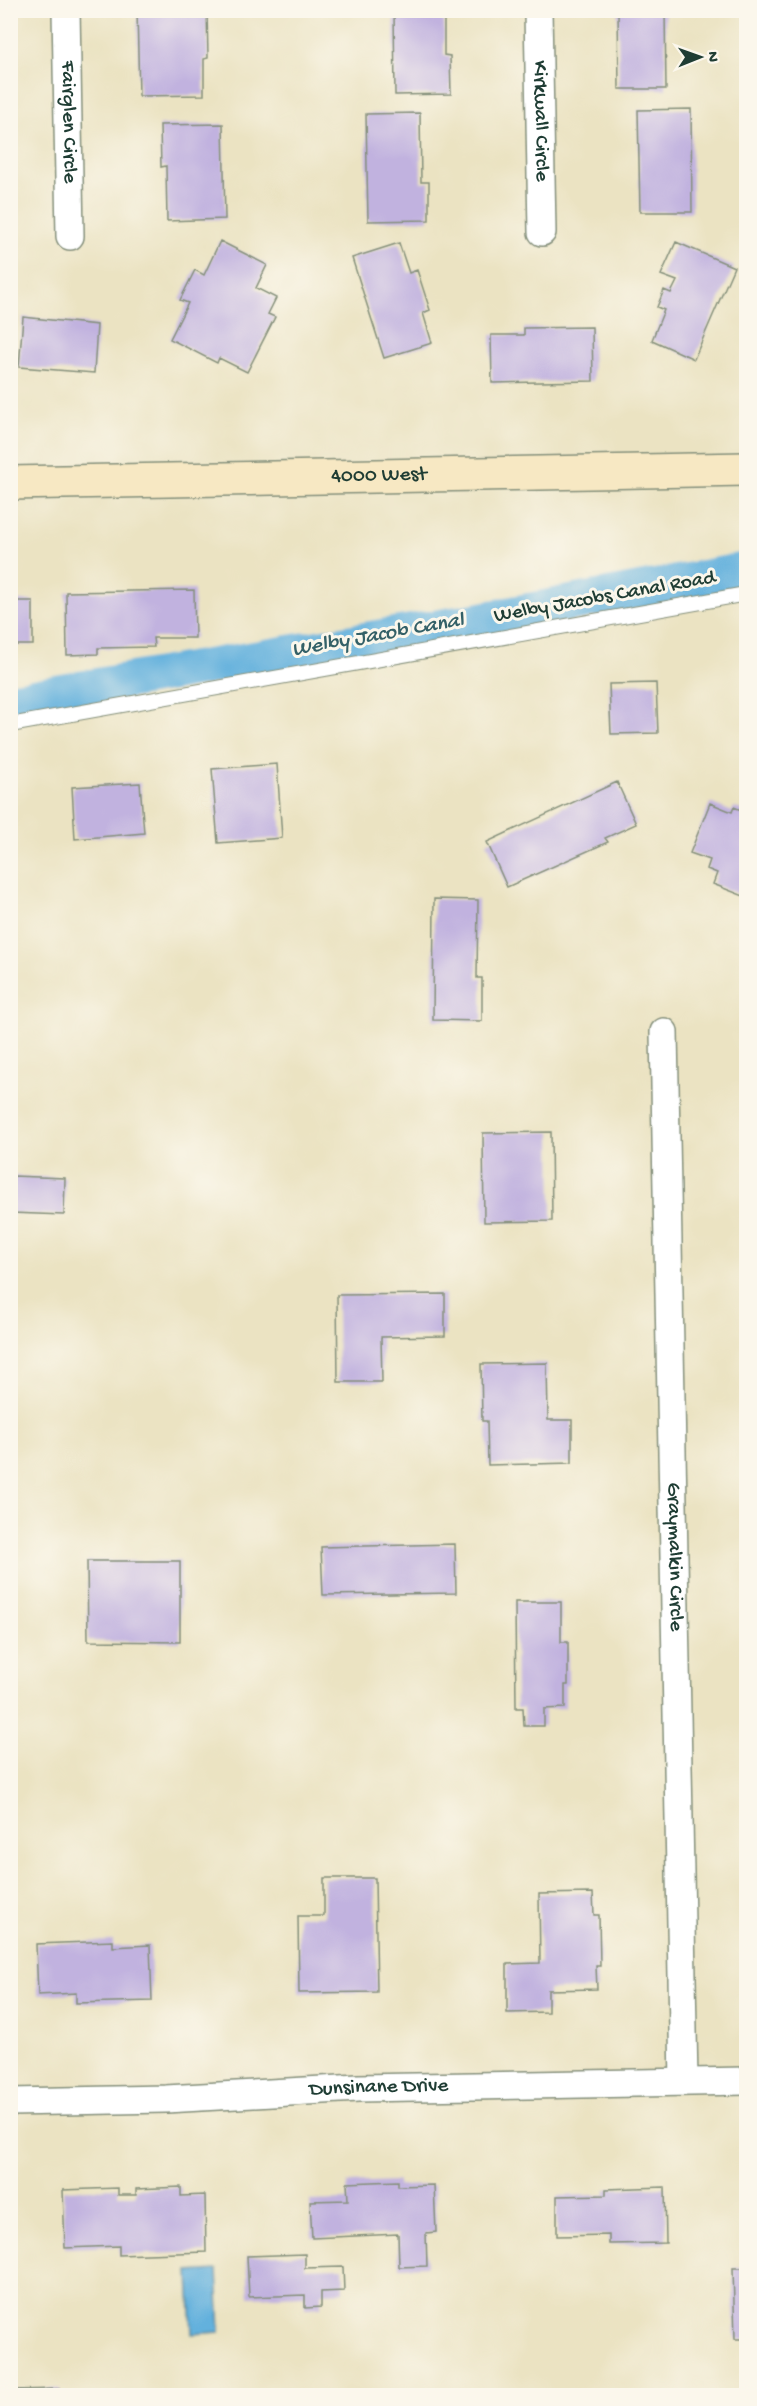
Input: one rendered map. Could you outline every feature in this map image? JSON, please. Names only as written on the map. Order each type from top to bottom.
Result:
[{"type":"main road","name":"4000 West","points":[[10,483],[747,469]]},
{"type":"street","name":"Fairglen Circle","points":[[66,10],[70,236]]},
{"type":"street","name":"Kirkwall Circle","points":[[538,10],[542,232]]},
{"type":"street","name":"Graymalkin Circle","points":[[664,1032],[684,2082]]},
{"type":"street","name":"Dunsinane Drive","points":[[10,2102],[166,2099],[358,2088],[747,2081]]},
{"type":"lane","name":"Welby Jacobs Canal Road","points":[[10,725],[747,594]]},
{"type":"water","points":[[217,2270],[220,2332],[192,2334],[189,2272]]},
{"type":"building","points":[[137,10],[207,10],[208,58],[204,59],[204,95],[139,96]]},
{"type":"building","points":[[394,10],[444,10],[444,55],[450,56],[451,94],[395,95]]},
{"type":"building","points":[[618,10],[665,10],[666,89],[619,89]]},
{"type":"building","points":[[691,109],[692,212],[640,212],[638,110]]},
{"type":"building","points":[[420,113],[421,182],[429,182],[429,220],[368,221],[366,114]]},
{"type":"building","points":[[223,124],[225,219],[167,221],[166,166],[161,167],[160,125]]},
{"type":"building","points":[[220,241],[267,265],[256,288],[276,298],[268,314],[275,317],[247,372],[219,358],[217,363],[170,339],[188,303],[180,300],[195,270],[204,275]]},
{"type":"building","points":[[676,242],[734,267],[694,359],[652,340],[664,310],[657,307],[664,290],[671,293],[677,281],[661,275]]},
{"type":"building","points":[[399,243],[409,273],[417,270],[430,310],[423,313],[432,343],[384,358],[352,258]]},
{"type":"building","points":[[23,317],[97,325],[94,373],[19,367]]},
{"type":"building","points":[[592,327],[593,381],[492,383],[491,335],[524,335],[524,328]]},
{"type":"building","points":[[194,590],[195,638],[153,638],[154,647],[98,648],[98,654],[67,655],[66,592]]},
{"type":"building","points":[[10,601],[33,601],[33,645],[10,645]]},
{"type":"building","points":[[656,683],[658,733],[611,734],[609,684]]},
{"type":"building","points":[[277,764],[282,838],[218,843],[212,769]]},
{"type":"building","points":[[617,782],[636,824],[605,838],[608,842],[507,887],[487,842]]},
{"type":"building","points":[[140,783],[144,833],[75,839],[72,787]]},
{"type":"building","points":[[710,803],[732,812],[734,807],[746,812],[746,897],[713,884],[717,873],[707,869],[710,860],[690,853]]},
{"type":"building","points":[[434,899],[478,900],[477,978],[482,978],[482,1021],[433,1020]]},
{"type":"building","points":[[551,1132],[552,1221],[484,1222],[483,1133]]},
{"type":"building","points":[[12,1176],[65,1178],[64,1215],[11,1213]]},
{"type":"building","points":[[445,1294],[445,1336],[381,1337],[382,1382],[338,1382],[337,1295]]},
{"type":"building","points":[[547,1363],[548,1420],[572,1420],[572,1463],[488,1465],[487,1421],[482,1421],[481,1364]]},
{"type":"building","points":[[455,1544],[456,1593],[323,1595],[321,1547]]},
{"type":"building","points":[[87,1561],[180,1561],[180,1642],[88,1641]]},
{"type":"building","points":[[515,1602],[561,1602],[561,1642],[568,1642],[568,1685],[565,1685],[565,1708],[544,1709],[544,1726],[524,1726],[523,1708],[516,1708]]},
{"type":"building","points":[[324,1878],[375,1878],[377,1992],[299,1993],[298,1916],[324,1916]]},
{"type":"building","points":[[593,1893],[594,1915],[599,1915],[600,1966],[596,1966],[597,1989],[548,1990],[548,2012],[507,2013],[507,1964],[540,1963],[539,1894]]},
{"type":"building","points":[[113,1941],[113,1947],[150,1945],[152,2001],[76,2003],[76,1993],[38,1995],[36,1944]]},
{"type":"building","points":[[398,2181],[398,2186],[434,2185],[436,2232],[426,2233],[427,2266],[399,2267],[398,2234],[312,2238],[310,2201],[348,2200],[347,2183]]},
{"type":"building","points":[[181,2187],[181,2196],[205,2195],[206,2252],[119,2255],[119,2246],[65,2248],[63,2190],[118,2188],[118,2195],[136,2195],[136,2189]]},
{"type":"building","points":[[665,2187],[666,2243],[609,2244],[609,2235],[557,2236],[557,2196],[606,2195],[606,2189]]},
{"type":"building","points":[[305,2254],[305,2268],[343,2267],[344,2291],[321,2292],[321,2307],[305,2308],[305,2295],[249,2297],[247,2256]]},
{"type":"building","points":[[733,2268],[746,2268],[746,2339],[735,2339]]},
{"type":"building","points":[[60,2389],[60,2396],[10,2396],[10,2390]]},
{"type":"waterway","name":"Welby Jacob Canal","points":[[10,701],[481,620],[746,570]]}]
